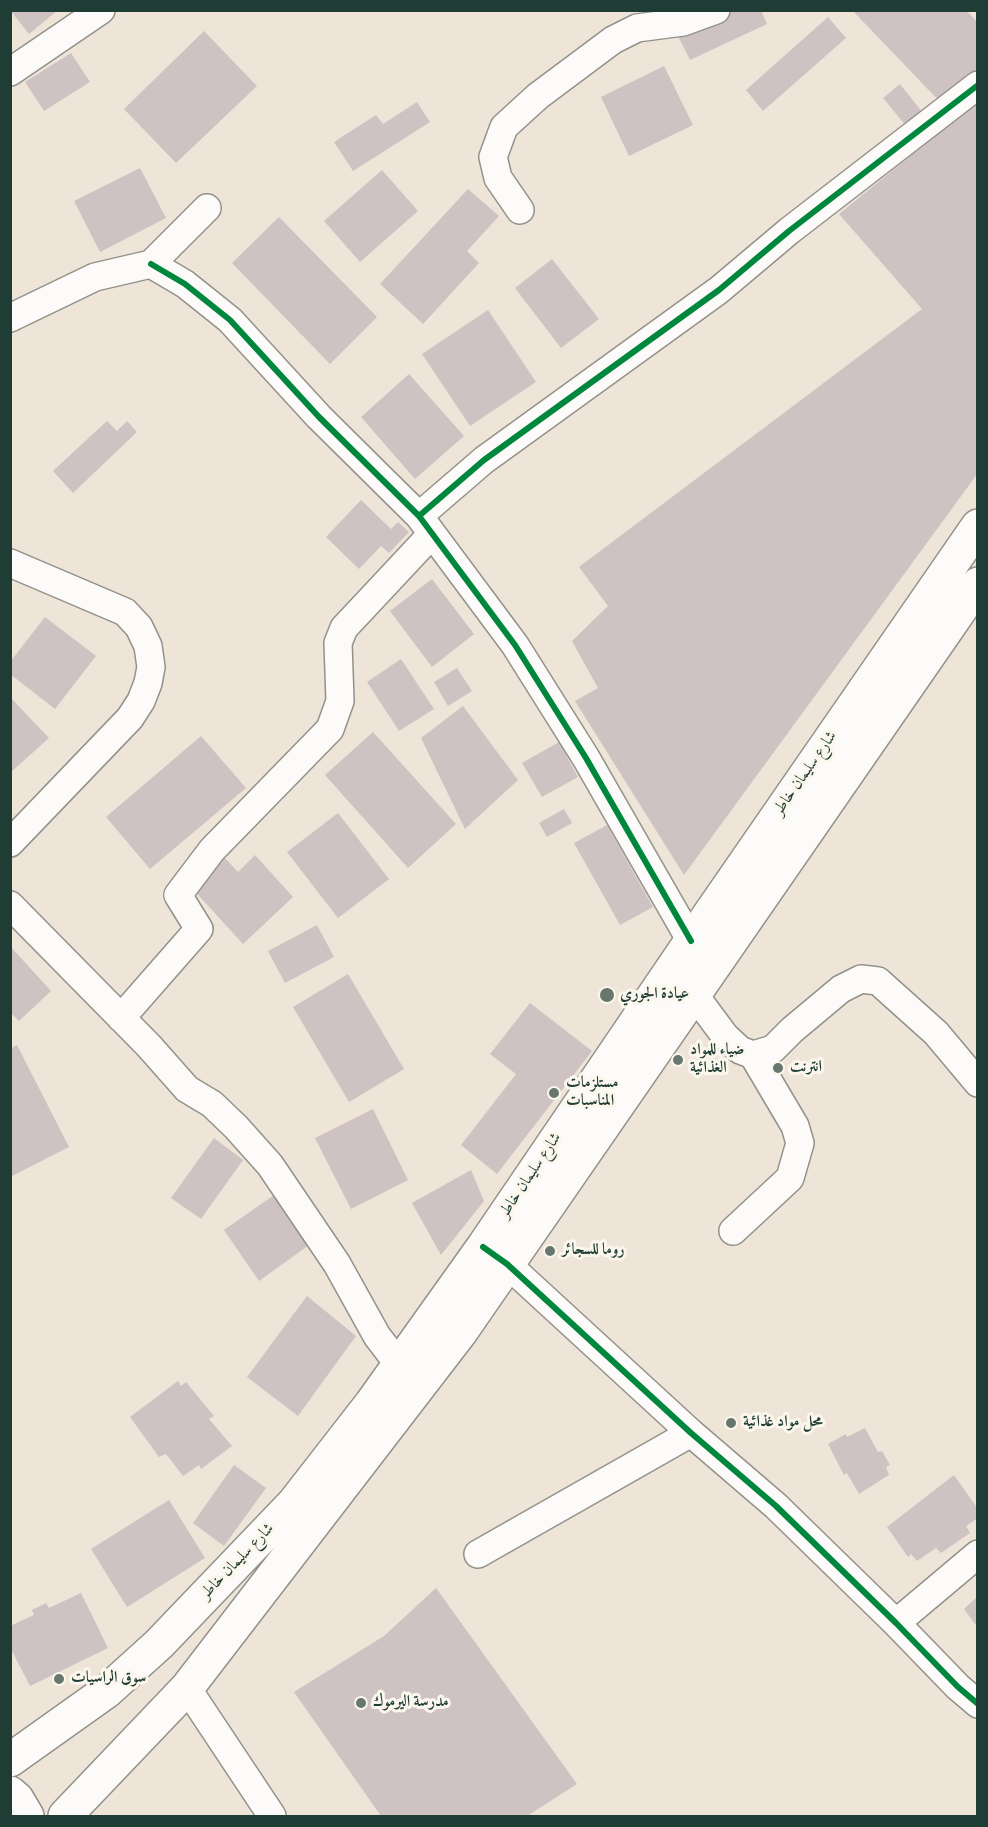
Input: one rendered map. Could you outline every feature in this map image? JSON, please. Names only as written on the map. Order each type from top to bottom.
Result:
[{"type":"main road","name":"شارع سليمان خاطر","points":[[65,1816],[187,1688],[460,1333],[495,1256],[690,941],[978,526]]},
{"type":"main road","name":"شارع سليمان خاطر","points":[[10,1760],[107,1691],[159,1644],[294,1503],[400,1366],[495,1256],[693,993],[978,584]]},
{"type":"main road","points":[[10,1793],[17,1799],[27,1816]]},
{"type":"street","points":[[10,72],[101,10]]},
{"type":"street","points":[[520,210],[498,178],[493,157],[504,127],[538,96],[614,40],[637,28],[683,22],[716,10]]},
{"type":"street","points":[[121,1018],[199,929],[178,896],[212,850],[330,729],[340,701],[338,644],[344,628],[426,525],[484,460],[719,290],[789,231],[978,85]]},
{"type":"street","points":[[10,318],[95,277],[151,264],[207,208]]},
{"type":"street","points":[[151,264],[184,284],[230,320],[319,417],[426,525],[521,654],[586,758],[690,941]]},
{"type":"street","points":[[10,563],[125,612],[139,627],[148,646],[151,667],[141,701],[130,718],[10,843]]},
{"type":"street","points":[[10,905],[187,1089],[212,1104],[270,1165],[337,1264],[377,1336],[400,1366]]},
{"type":"street","points":[[693,993],[725,1036],[740,1050],[753,1055],[773,1049],[841,989],[861,979],[878,981],[936,1033],[978,1083]]},
{"type":"street","points":[[734,1231],[790,1178],[800,1143],[795,1126],[753,1055]]},
{"type":"street","points":[[495,1256],[691,1433],[776,1506],[958,1687],[978,1704]]},
{"type":"street","points":[[478,1554],[691,1433]]},
{"type":"street","points":[[896,1623],[978,1554]]},
{"type":"street","points":[[187,1688],[272,1816]]},
{"type":"building","points":[[10,10],[58,10],[29,34]]},
{"type":"building","points":[[728,10],[761,10],[767,24],[690,60],[677,34]]},
{"type":"building","points":[[852,10],[966,10],[978,23],[978,72],[943,105]]},
{"type":"building","points":[[828,17],[846,38],[763,111],[746,90]]},
{"type":"building","points":[[204,31],[257,86],[176,163],[124,109]]},
{"type":"building","points":[[71,53],[90,82],[44,111],[25,82]]},
{"type":"building","points":[[664,66],[693,125],[629,156],[601,97]]},
{"type":"building","points":[[900,84],[923,113],[907,127],[883,98]]},
{"type":"building","points":[[978,101],[978,473],[684,875],[575,701],[598,688],[572,641],[608,606],[579,567],[922,309],[839,214]]},
{"type":"building","points":[[417,102],[430,122],[353,171],[334,142],[376,115],[383,124]]},
{"type":"building","points":[[140,168],[166,218],[100,252],[74,201]]},
{"type":"building","points":[[382,170],[418,211],[360,262],[324,221]]},
{"type":"building","points":[[468,189],[499,216],[467,251],[479,263],[423,324],[380,284]]},
{"type":"building","points":[[279,217],[377,317],[330,364],[232,263]]},
{"type":"building","points":[[552,259],[599,319],[561,348],[515,288]]},
{"type":"building","points":[[488,310],[536,382],[470,426],[422,354]]},
{"type":"building","points":[[409,374],[464,436],[415,479],[361,417]]},
{"type":"building","points":[[107,421],[117,431],[127,421],[137,432],[73,493],[53,471]]},
{"type":"building","points":[[361,500],[391,529],[398,522],[409,532],[389,553],[381,546],[359,569],[326,537]]},
{"type":"building","points":[[432,579],[474,634],[432,667],[390,611]]},
{"type":"building","points":[[45,617],[96,656],[55,709],[10,674],[10,662]]},
{"type":"building","points":[[401,659],[434,709],[399,731],[367,682]]},
{"type":"building","points":[[457,668],[472,691],[448,706],[434,682]]},
{"type":"building","points":[[10,697],[49,738],[10,773]]},
{"type":"building","points":[[463,706],[518,780],[465,829],[421,738]]},
{"type":"building","points":[[373,732],[456,824],[408,868],[325,775]]},
{"type":"building","points":[[201,736],[246,788],[150,869],[106,817]]},
{"type":"building","points":[[559,742],[578,777],[542,797],[522,763]]},
{"type":"building","points":[[564,809],[572,823],[547,837],[539,823]]},
{"type":"building","points":[[338,813],[389,879],[338,918],[287,852]]},
{"type":"building","points":[[607,825],[653,907],[620,925],[574,843]]},
{"type":"building","points":[[255,855],[293,897],[243,944],[191,887],[224,857],[238,872]]},
{"type":"building","points":[[317,925],[334,957],[285,983],[268,951]]},
{"type":"building","points":[[10,946],[51,991],[19,1021],[10,1012]]},
{"type":"building","points":[[348,974],[404,1069],[349,1102],[293,1007]]},
{"type":"building","points":[[530,1003],[592,1051],[497,1174],[461,1145],[516,1074],[490,1054]]},
{"type":"building","points":[[17,1045],[69,1147],[10,1177],[10,1049]]},
{"type":"building","points":[[373,1109],[408,1180],[351,1209],[315,1138]]},
{"type":"building","points":[[214,1138],[243,1160],[201,1219],[171,1198]]},
{"type":"building","points":[[471,1170],[484,1201],[441,1255],[412,1203]]},
{"type":"building","points":[[274,1195],[309,1245],[259,1281],[224,1230]]},
{"type":"building","points":[[307,1296],[356,1336],[298,1416],[247,1377]]},
{"type":"building","points":[[178,1381],[181,1386],[186,1382],[214,1416],[209,1419],[232,1446],[201,1469],[199,1465],[183,1476],[166,1454],[159,1457],[130,1417]]},
{"type":"building","points":[[865,1428],[878,1452],[882,1451],[890,1465],[886,1467],[889,1475],[859,1494],[847,1473],[844,1475],[828,1444],[846,1434],[847,1437]]},
{"type":"building","points":[[234,1465],[266,1488],[224,1546],[193,1523]]},
{"type":"building","points":[[954,1475],[978,1509],[978,1518],[966,1526],[970,1533],[941,1553],[936,1548],[917,1561],[911,1554],[908,1557],[887,1527]]},
{"type":"building","points":[[169,1500],[205,1558],[127,1607],[91,1549]]},
{"type":"building","points":[[436,1588],[577,1784],[527,1816],[381,1816],[294,1692],[384,1636]]},
{"type":"building","points":[[81,1593],[108,1648],[30,1686],[10,1647],[10,1626],[34,1615],[32,1610],[46,1603],[49,1608]]},
{"type":"building","points":[[978,1596],[978,1628],[964,1609]]},
{"type":"cycle path","points":[[419,516],[484,460],[719,290],[789,231],[978,85]]},
{"type":"cycle path","points":[[151,264],[185,284],[230,320],[319,417],[419,516],[515,645],[586,758],[691,941]]},
{"type":"cycle path","points":[[483,1247],[507,1264],[691,1433],[776,1506],[958,1687],[978,1704]]},
{"type":"place","name":"عيادة الجوري","points":[[607,995]]},
{"type":"place","name":"ضياء للمواد الغذائية","points":[[678,1060]]},
{"type":"place","name":"انترنت","points":[[778,1068]]},
{"type":"place","name":"مستلزمات المناسبات","points":[[554,1093]]},
{"type":"place","name":"روما للسجائر","points":[[550,1251]]},
{"type":"place","name":"محل مواد غذائية","points":[[731,1423]]},
{"type":"place","name":"سوق الراسيات","points":[[59,1679]]},
{"type":"place","name":"مدرسة اليرموك","points":[[361,1703]]}]
